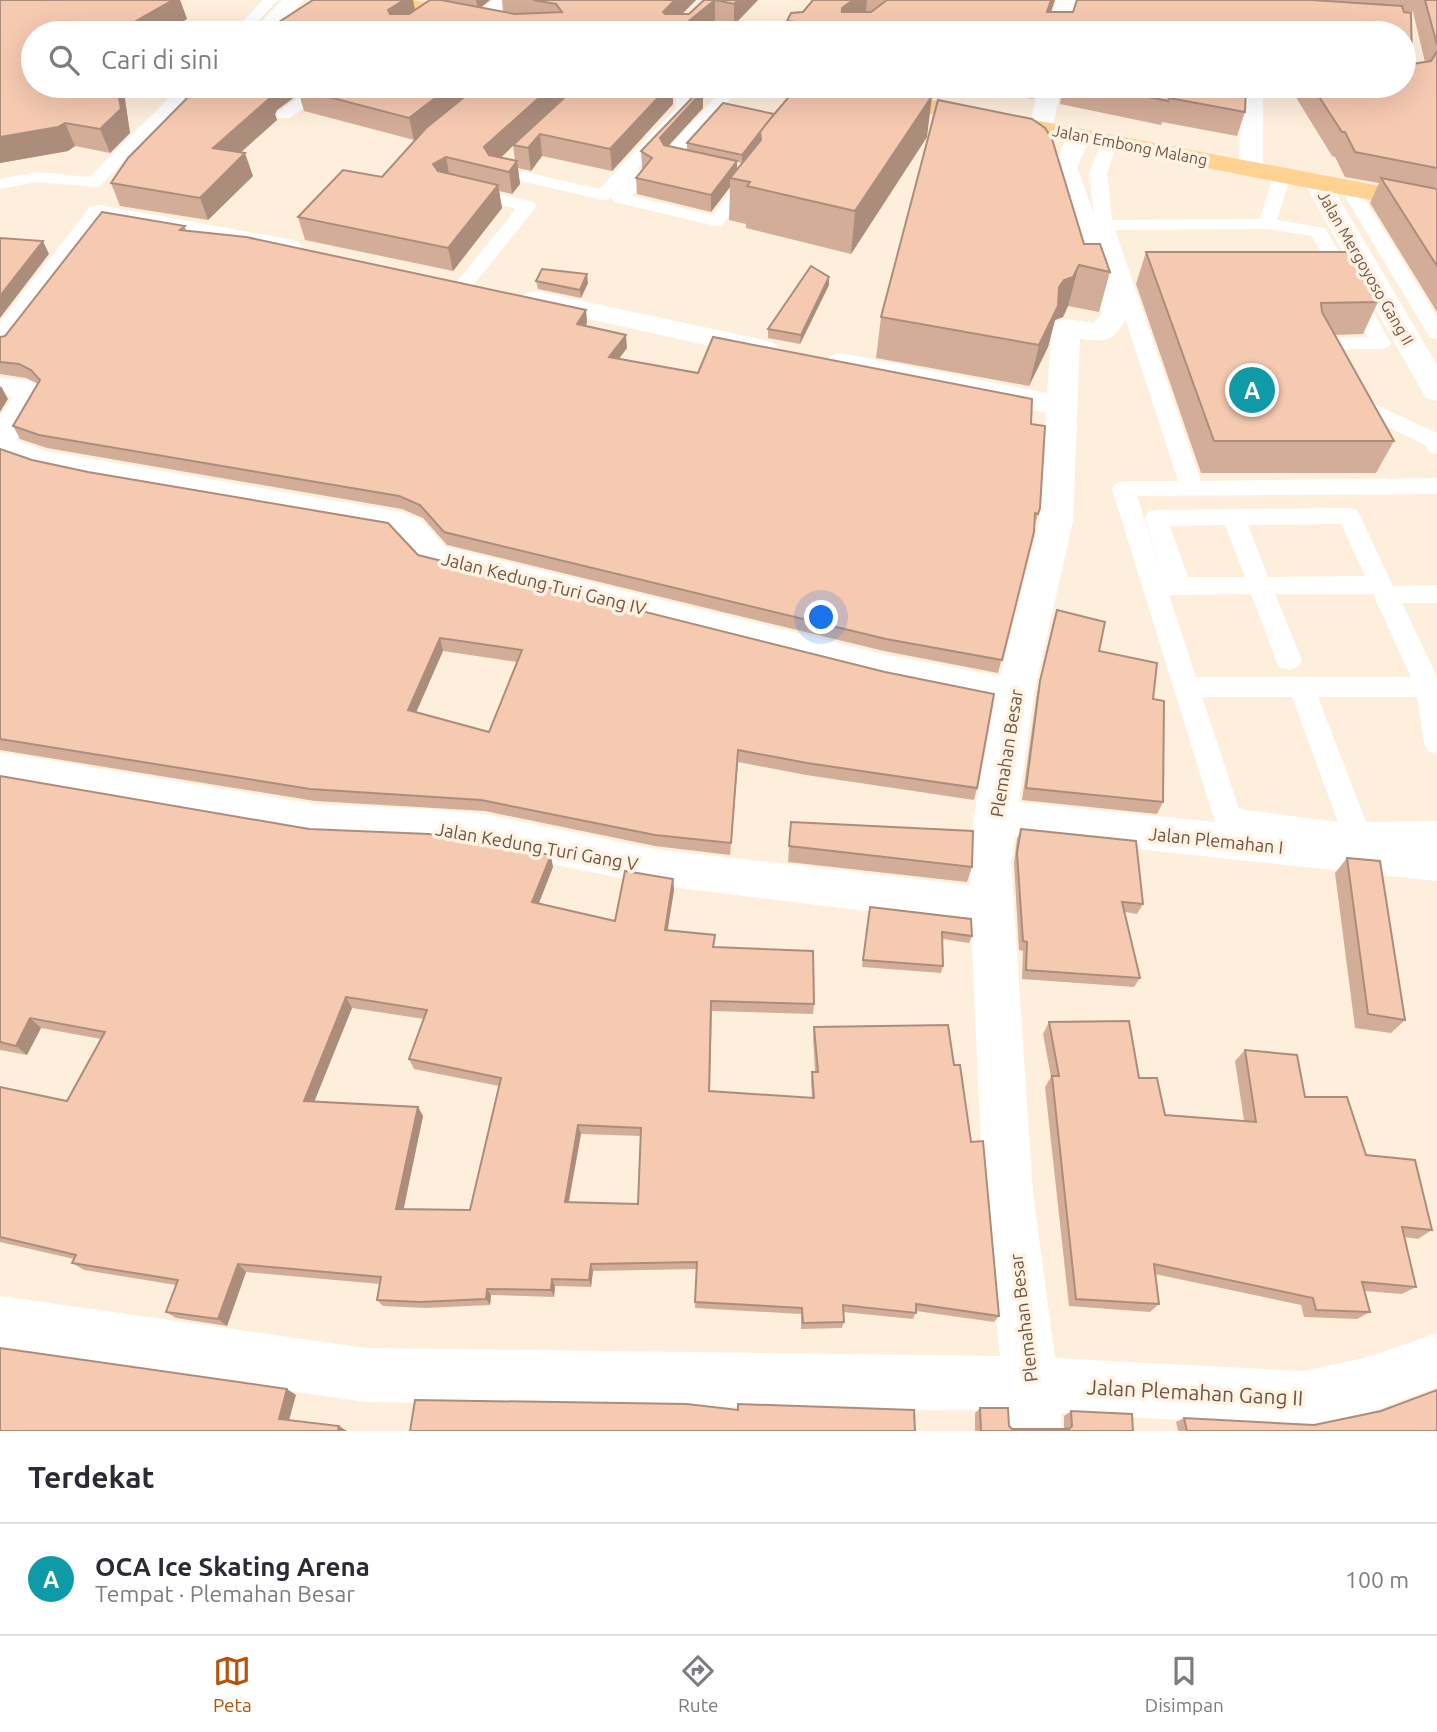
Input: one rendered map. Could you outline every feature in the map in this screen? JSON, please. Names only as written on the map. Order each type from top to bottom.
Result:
[{"type":"main road","points":[[385,0],[486,21]]},
{"type":"main road","name":"Jalan Embong Malang","points":[[922,98],[1041,128],[1437,205]]},
{"type":"street","points":[[273,21],[294,0]]},
{"type":"street","points":[[481,20],[506,0]]},
{"type":"street","points":[[1060,21],[1067,0]]},
{"type":"street","points":[[0,341],[126,174],[202,98]]},
{"type":"street","points":[[1041,128],[1047,98]]},
{"type":"street","points":[[1251,169],[1252,98]]},
{"type":"street","name":"Plemahan Besar","points":[[1033,1408],[1008,1193],[990,863],[1015,693],[1056,521],[1066,328],[1101,333],[1116,314],[1065,167],[1094,139]]},
{"type":"street","name":"Jalan Mergoyoso Gang II","points":[[1316,181],[1437,391]]},
{"type":"street","points":[[99,213],[231,235],[310,252]]},
{"type":"street","points":[[474,286],[797,355],[1062,406]]},
{"type":"street","points":[[0,386],[23,388],[30,395],[0,440]]},
{"type":"street","name":"Jalan Kedung Turi Gang IV","points":[[0,446],[40,460],[87,470],[402,524],[409,528],[434,556],[883,668],[1015,693]]},
{"type":"street","name":"Jalan Kedung Turi Gang V","points":[[0,768],[315,821],[446,827],[484,832],[654,867],[993,907]]},
{"type":"street","name":"Jalan Plemahan I","points":[[995,817],[1437,863]]},
{"type":"street","name":"Jalan Plemahan Gang II","points":[[0,1323],[366,1375],[1033,1408],[1303,1399],[1368,1385],[1437,1360]]},
{"type":"lane","points":[[251,21],[271,0]]},
{"type":"lane","points":[[419,21],[434,11]]},
{"type":"lane","points":[[0,184],[37,177],[93,183],[178,98]]},
{"type":"lane","points":[[284,115],[309,98]]},
{"type":"lane","points":[[519,153],[499,171],[603,195],[684,109],[678,98]]},
{"type":"lane","points":[[671,155],[723,98]]},
{"type":"lane","points":[[1094,139],[1104,225],[1192,488]]},
{"type":"lane","points":[[709,163],[671,155],[657,158],[620,198],[716,220],[749,180],[745,167]]},
{"type":"lane","points":[[1267,223],[1282,175]]},
{"type":"lane","points":[[449,187],[528,206],[474,286]]},
{"type":"lane","points":[[1349,188],[1437,333]]},
{"type":"lane","points":[[1104,225],[1267,223],[1319,232],[1381,344],[1320,344],[1347,398],[1433,440],[1437,447]]},
{"type":"lane","points":[[1167,586],[1124,489],[1437,486]]},
{"type":"lane","points":[[1437,743],[1433,687],[1349,516],[1156,518],[1187,687],[1228,819],[1338,834],[1437,833]]},
{"type":"lane","points":[[1233,517],[1289,660]]},
{"type":"lane","points":[[1167,586],[1260,586],[1387,596],[1437,594]]},
{"type":"lane","points":[[1387,596],[1437,609]]},
{"type":"lane","points":[[1187,687],[1433,687]]},
{"type":"lane","points":[[1301,687],[1357,834]]},
{"type":"building","points":[[0,0],[173,0],[136,21],[21,21],[21,98],[119,98],[121,109],[100,129],[65,123],[58,127],[0,137]]},
{"type":"building","points":[[313,0],[404,0],[388,10],[390,14],[409,14],[430,0],[441,0],[515,14],[562,12],[556,4],[533,0],[675,0],[663,12],[665,14],[689,14],[704,0],[715,0],[689,21],[281,21]]},
{"type":"building","points":[[715,0],[738,0],[734,4]]},
{"type":"building","points":[[813,0],[853,0],[842,8],[842,12],[871,12],[887,0],[1051,0],[1047,12],[1073,12],[1077,0],[1312,0],[1402,6],[1404,12],[1411,13],[1411,21],[787,21],[791,13],[803,12]]},
{"type":"building","points":[[1425,0],[1437,0],[1437,45]]},
{"type":"building","points":[[1437,51],[1437,168],[1355,152],[1345,132],[1342,132],[1320,98],[1416,98],[1416,63],[1431,61]]},
{"type":"building","points":[[187,98],[270,98],[213,148],[245,153],[200,198],[111,183],[128,158]]},
{"type":"building","points":[[332,98],[435,98],[409,118]]},
{"type":"building","points":[[463,98],[539,98],[484,147],[489,155],[517,161],[509,172],[446,157],[433,164],[438,171],[498,185],[448,248],[298,217],[343,170],[382,177],[426,128]]},
{"type":"building","points":[[564,98],[658,98],[610,149],[540,134],[528,148],[513,145]]},
{"type":"building","points":[[692,98],[697,98],[660,138],[664,145],[737,161],[711,195],[636,178],[652,158],[641,151]]},
{"type":"building","points":[[788,98],[931,98],[855,211],[747,186],[750,182],[730,178],[761,140],[760,131]]},
{"type":"building","points":[[1169,98],[1246,98],[1245,112]]},
{"type":"building","points":[[938,100],[1032,119],[1045,128],[1052,139],[1084,244],[1100,244],[1110,272],[1079,265],[1073,277],[1064,280],[1059,287],[1058,306],[1039,345],[881,317]]},
{"type":"building","points":[[723,103],[774,114],[742,155],[687,143]]},
{"type":"building","points":[[1381,178],[1437,189],[1437,266]]},
{"type":"building","points":[[102,212],[185,226],[180,230],[246,237],[586,310],[577,324],[626,335],[609,357],[698,373],[713,337],[1032,399],[1031,424],[1045,426],[1040,508],[1038,514],[1035,513],[1034,532],[1002,660],[886,639],[444,532],[420,505],[399,496],[39,435],[13,426],[40,380],[31,370],[19,364],[0,362],[0,337],[5,336]]},
{"type":"building","points":[[0,238],[43,241],[0,296]]},
{"type":"building","points":[[1146,252],[1349,252],[1378,302],[1321,303],[1322,312],[1394,441],[1214,441]]},
{"type":"building","points":[[811,266],[829,277],[801,335],[768,329]]},
{"type":"building","points":[[542,269],[587,274],[580,290],[536,281]]},
{"type":"building","points":[[0,449],[32,460],[88,472],[388,523],[418,555],[885,672],[994,694],[977,788],[738,750],[731,843],[655,835],[481,800],[310,789],[0,739]],"holes":[[[440,638],[522,650],[489,732],[408,710]]]},
{"type":"building","points":[[1057,610],[1105,622],[1099,651],[1157,663],[1153,699],[1164,701],[1163,802],[1026,788],[1040,681]]},
{"type":"building","points":[[0,776],[309,829],[429,834],[551,855],[532,902],[615,921],[625,871],[673,879],[665,930],[715,935],[713,947],[813,951],[814,1004],[711,1001],[709,1091],[814,1098],[812,1072],[818,1072],[814,1027],[948,1025],[954,1065],[960,1065],[971,1142],[983,1141],[999,1316],[916,1304],[916,1313],[843,1305],[844,1322],[803,1323],[802,1308],[695,1302],[697,1262],[591,1264],[589,1280],[552,1279],[551,1290],[487,1289],[486,1299],[420,1302],[377,1300],[381,1277],[238,1264],[218,1319],[166,1312],[178,1280],[72,1263],[76,1255],[0,1237],[0,1087],[67,1101],[105,1032],[30,1018],[16,1046],[0,1042]],"holes":[[[346,997],[427,1010],[409,1059],[501,1078],[470,1210],[396,1209],[418,1107],[304,1101]],[[578,1125],[641,1128],[638,1204],[565,1202]]]},
{"type":"building","points":[[791,822],[973,831],[972,867],[789,846]]},
{"type":"building","points":[[1021,829],[1136,841],[1143,904],[1122,902],[1140,978],[1026,970],[1027,942],[1023,941],[1017,853]]},
{"type":"building","points":[[1347,858],[1380,861],[1405,1020],[1368,1014]]},
{"type":"building","points":[[870,907],[971,919],[972,936],[942,932],[943,966],[863,960]]},
{"type":"building","points":[[1129,1021],[1139,1078],[1157,1078],[1165,1115],[1256,1122],[1245,1050],[1297,1055],[1305,1097],[1347,1097],[1366,1155],[1415,1160],[1432,1230],[1402,1227],[1416,1287],[1362,1282],[1370,1312],[1316,1310],[1313,1298],[1154,1264],[1159,1304],[1076,1299],[1052,1076],[1059,1076],[1049,1022]]},
{"type":"building","points":[[0,1348],[287,1389],[279,1419],[339,1426],[338,1431],[0,1431]]},
{"type":"building","points":[[1437,1390],[1437,1431],[1187,1431],[1184,1418],[1314,1425],[1381,1411]]},
{"type":"building","points":[[415,1400],[687,1404],[738,1410],[738,1404],[914,1410],[915,1431],[410,1431]]},
{"type":"building","points":[[980,1408],[1008,1408],[1009,1426],[1012,1429],[1069,1429],[1072,1426],[1071,1411],[1132,1414],[1133,1431],[981,1431]]},
{"type":"place","name":"OCA Ice Skating Arena","points":[[1252,390]]}]
